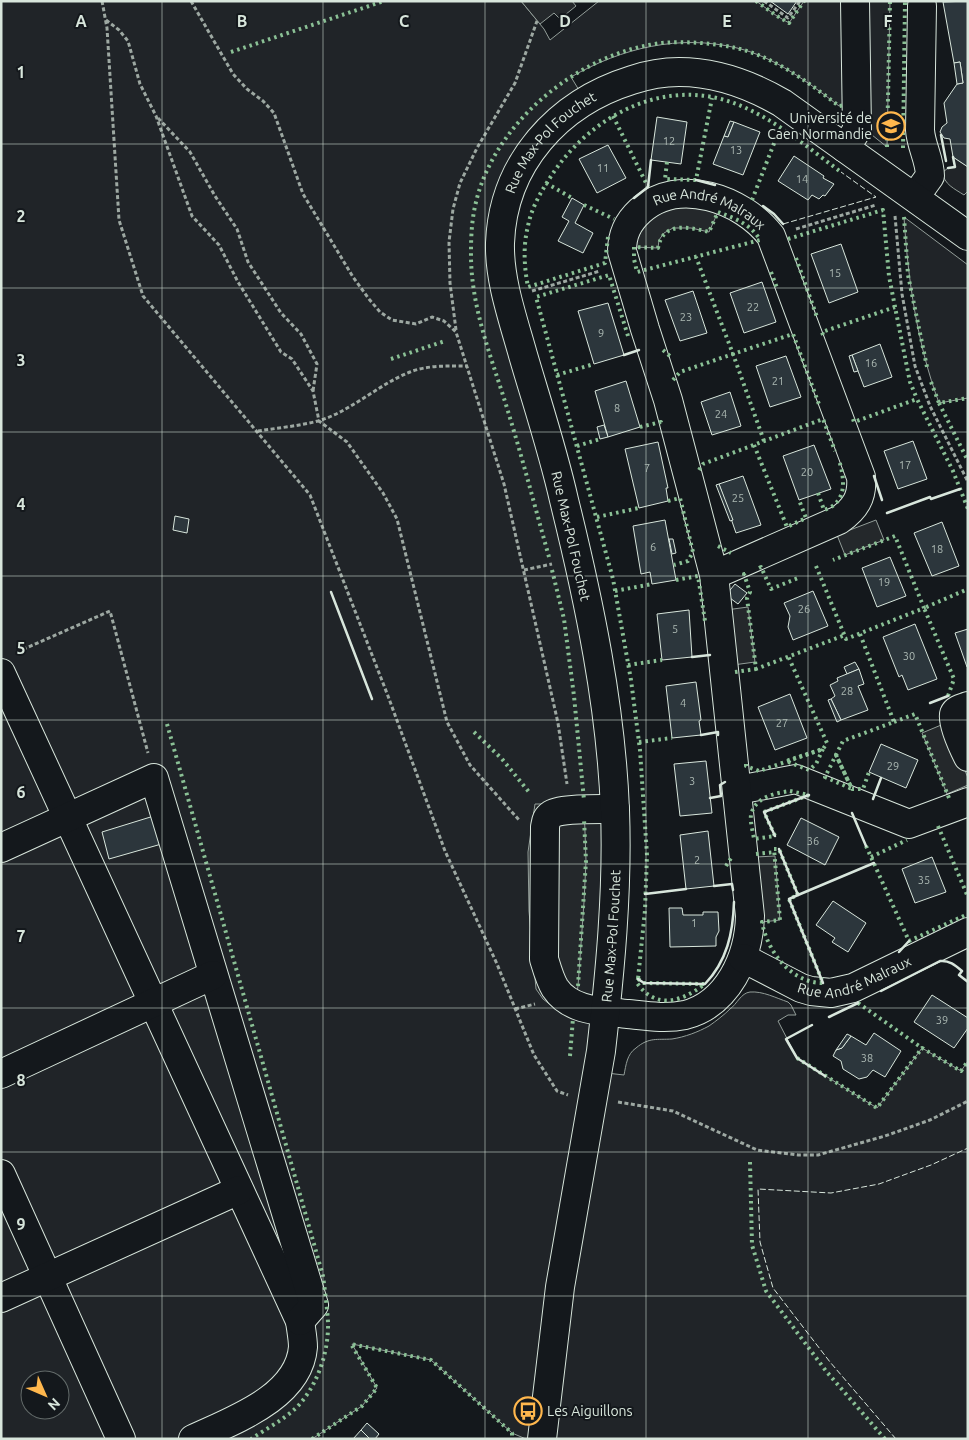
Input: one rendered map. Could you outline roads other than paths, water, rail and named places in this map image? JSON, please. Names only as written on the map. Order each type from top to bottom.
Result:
[{"type":"street","points":[[845,148],[857,130],[855,1]]},
{"type":"street","points":[[904,204],[930,176],[930,166],[920,130],[922,6]]},
{"type":"street","name":"Rue Max-Pol Fouchet","points":[[542,1439],[560,1287],[594,1099],[606,1012],[615,867],[615,809],[611,755],[590,616],[564,498],[511,311],[501,265],[500,242],[513,181],[542,136],[572,108],[585,100],[620,83],[659,74],[677,72],[698,73],[717,76],[752,87],[782,104],[845,148],[904,204],[968,236]]},
{"type":"street","name":"Rue André Malraux","points":[[615,809],[554,813],[546,819],[544,851],[544,959],[550,977],[555,988],[575,1005],[606,1012],[659,1017],[685,1015],[696,1011],[715,999],[727,986],[742,958],[750,932],[750,916],[714,575],[668,400],[622,251],[622,240],[629,222],[643,208],[658,198],[668,195],[692,194],[712,198],[742,211],[764,227],[771,236],[861,477],[861,493],[858,500],[849,513],[839,520],[714,575]]},
{"type":"street","points":[[6,664],[68,817],[300,1321],[303,1348],[297,1369],[280,1391],[260,1407],[193,1439]]},
{"type":"street","points":[[961,711],[953,721],[968,757]]},
{"type":"street","points":[[1,848],[154,778],[314,1305],[300,1321]]},
{"type":"street","points":[[738,790],[796,779],[908,824],[968,802]]},
{"type":"street","name":"Rue André Malraux","points":[[742,958],[800,988],[831,993],[853,988],[968,932]]},
{"type":"street","points":[[1,1074],[213,975]]},
{"type":"street","points":[[1,1174],[121,1439]]},
{"type":"street","points":[[1,1298],[239,1190]]},
{"type":"place","name":"Université de Caen Normandie","points":[[891,126]]},
{"type":"place","name":"Les Aiguillons","points":[[528,1411]]}]
